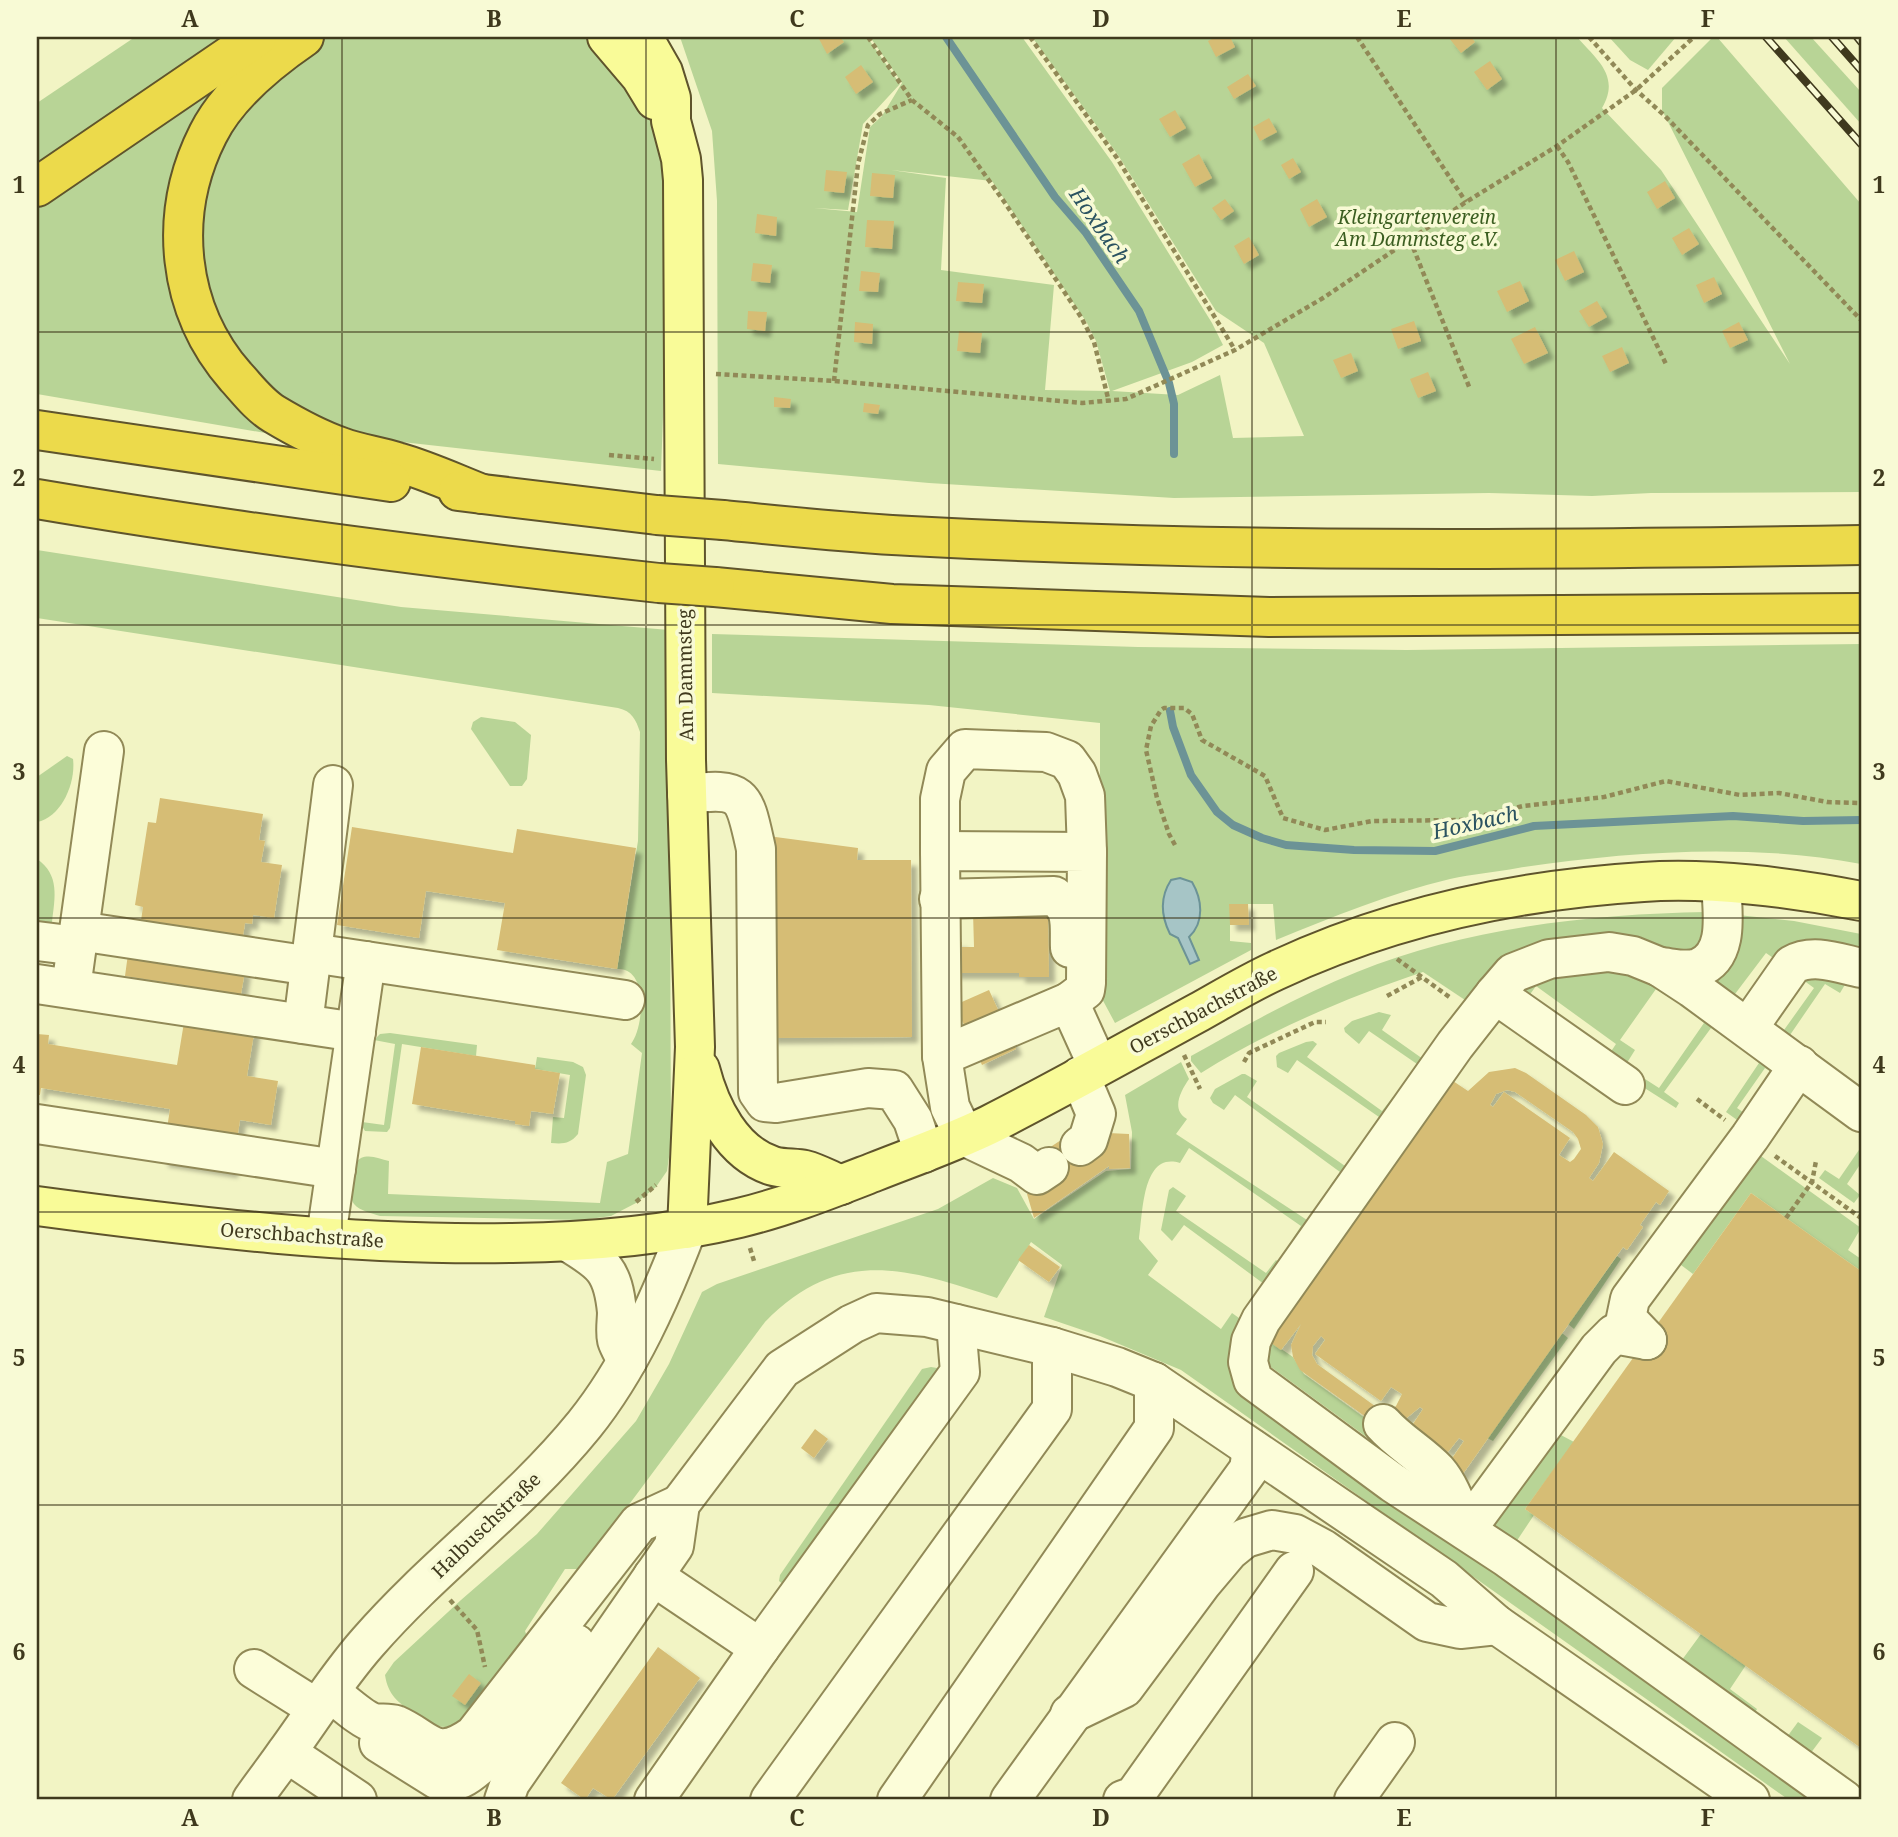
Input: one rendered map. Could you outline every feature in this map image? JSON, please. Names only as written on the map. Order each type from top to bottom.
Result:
[{"type":"highway","points":[[37,187],[257,37]]},
{"type":"highway","points":[[304,37],[268,63],[231,102],[208,134],[193,174],[184,218],[183,266],[195,310],[218,357],[272,413],[340,447],[400,462],[482,494]]},
{"type":"highway","points":[[37,430],[482,494],[657,515],[909,536],[1088,544],[1339,548],[1861,545]]},
{"type":"highway","points":[[37,499],[167,521],[515,567],[892,604],[1269,617],[1861,612]]},
{"type":"main road","name":"Am Dammsteg","points":[[607,37],[641,78],[671,121]]},
{"type":"main road","name":"Am Dammsteg","points":[[643,37],[663,72],[671,98],[671,121],[681,159],[683,180],[687,794],[695,1047],[687,1229]]},
{"type":"main road","name":"Oerschbachstraße","points":[[37,1206],[182,1225],[456,1244],[568,1242],[687,1229],[742,1217],[841,1185],[924,1153],[964,1136],[1275,971],[1387,927],[1438,912],[1500,899],[1646,881],[1721,883],[1861,901]]},
{"type":"main road","points":[[695,1047],[706,1092],[729,1134],[752,1156],[773,1166],[807,1171],[841,1185]]},
{"type":"street","points":[[942,1056],[1069,1002],[1085,990],[1085,796],[1077,774],[1068,760],[1046,752],[965,749],[946,771],[940,799],[942,1056],[950,1107],[964,1136],[1021,1163],[1037,1175],[1048,1167]]},
{"type":"street","points":[[104,751],[80,928],[54,986],[356,1032]]},
{"type":"street","points":[[303,1024],[333,785]]},
{"type":"street","points":[[687,794],[721,790],[733,793],[745,806],[756,849],[758,1092],[765,1102],[776,1103],[868,1088],[894,1090],[913,1120],[924,1153]]},
{"type":"street","points":[[940,851],[1087,852]]},
{"type":"street","points":[[1660,967],[1699,968],[1712,959],[1720,946],[1721,883]]},
{"type":"street","points":[[939,899],[1054,896],[1065,903],[1069,911],[1069,1002],[1089,1071],[1096,1114],[1088,1140],[1080,1146]]},
{"type":"street","points":[[37,941],[80,928],[366,961],[625,1000]]},
{"type":"street","points":[[1844,1800],[1466,1530],[1393,1483],[1252,1380],[1248,1362],[1251,1341],[1261,1320],[1329,1239],[1400,1141],[1486,1006],[1513,973],[1549,959],[1609,952],[1633,956],[1660,967],[1861,1112]]},
{"type":"street","points":[[1748,1028],[1792,965],[1801,960],[1813,958],[1861,968]]},
{"type":"street","points":[[326,1237],[366,961]]},
{"type":"street","points":[[1486,1006],[1625,1085]]},
{"type":"street","points":[[1466,1530],[1599,1349],[1614,1334],[1647,1340],[1626,1318],[1630,1299],[1799,1065]]},
{"type":"street","points":[[37,1124],[336,1169]]},
{"type":"street","name":"Halbuschstraße","points":[[262,1797],[287,1753],[323,1700],[368,1642],[524,1490],[576,1434],[611,1387],[627,1360],[663,1290],[687,1229]]},
{"type":"street","points":[[568,1242],[591,1256],[604,1268],[613,1282],[617,1340],[627,1360]]},
{"type":"street","points":[[470,1790],[464,1777],[490,1756],[531,1704],[782,1369],[852,1324],[876,1313],[927,1317],[1052,1347],[1117,1367],[1154,1382],[1444,1579],[1497,1625],[1750,1800]]},
{"type":"street","points":[[654,1800],[760,1648],[960,1372],[956,1324]]},
{"type":"street","points":[[770,1800],[1052,1409],[1052,1347]]},
{"type":"street","points":[[897,1800],[1154,1428],[1154,1382]]},
{"type":"street","points":[[1383,1424],[1394,1437],[1438,1472],[1454,1499],[1466,1530]]},
{"type":"street","points":[[1010,1800],[1249,1469],[1252,1449]]},
{"type":"street","points":[[504,1800],[510,1783],[674,1546],[680,1504]]},
{"type":"street","points":[[254,1669],[373,1723],[394,1725],[432,1747],[447,1748],[460,1744],[474,1735],[639,1523],[680,1504]]},
{"type":"street","points":[[1070,1714],[1124,1688],[1228,1551],[1245,1538],[1272,1530],[1295,1534],[1323,1549],[1427,1622],[1460,1629],[1497,1625]]},
{"type":"street","points":[[1123,1800],[1134,1796],[1294,1571]]},
{"type":"street","points":[[653,1576],[760,1648]]},
{"type":"street","points":[[373,1723],[379,1744],[438,1780],[470,1790]]},
{"type":"street","points":[[1354,1800],[1395,1742]]},
{"type":"street","points":[[287,1753],[357,1800]]},
{"type":"path","points":[[868,37],[912,100],[958,137],[1005,203],[1094,342],[1109,402]]},
{"type":"path","points":[[1030,37],[1117,158],[1235,350]]},
{"type":"path","points":[[1357,37],[1466,202]]},
{"type":"path","points":[[1589,37],[1636,90],[1861,320]]},
{"type":"path","points":[[683,372],[818,380],[1082,403],[1109,402],[1140,394],[1235,350],[1323,298],[1466,202],[1557,146],[1636,90],[1694,37]]},
{"type":"path","points":[[834,382],[858,164],[868,125],[880,114],[912,100]]},
{"type":"path","points":[[1557,146],[1568,162],[1666,364]]},
{"type":"path","points":[[1410,240],[1470,389]]},
{"type":"path","points":[[609,454],[684,462]]},
{"type":"path","points":[[1175,845],[1168,834],[1146,750],[1152,726],[1164,708],[1184,708],[1192,714],[1202,740],[1265,776],[1283,818],[1325,830],[1372,821],[1464,820],[1523,806],[1604,797],[1666,781],[1740,795],[1779,793],[1827,802],[1861,803]]},
{"type":"path","points":[[1391,954],[1422,977],[1486,1006]]},
{"type":"path","points":[[1387,996],[1422,977]]},
{"type":"path","points":[[1244,1062],[1249,1053],[1315,1022],[1326,1022]]},
{"type":"path","points":[[1182,1051],[1200,1089]]},
{"type":"path","points":[[1697,1099],[1726,1120]]},
{"type":"path","points":[[1786,1218],[1812,1182],[1816,1161]]},
{"type":"path","points":[[429,1580],[477,1630],[489,1699],[496,1704]]},
{"type":"green space","points":[[135,37],[238,37],[37,174],[37,103]]},
{"type":"green space","points":[[275,37],[173,214],[271,434],[37,394],[37,198]]},
{"type":"green space","points":[[326,37],[590,37],[635,85],[654,128],[664,169],[666,335],[661,471],[402,442],[341,430],[286,405],[244,367],[215,318],[201,268],[199,230],[207,178],[224,139],[257,94],[280,71]]},
{"type":"green space","name":"Kleingartenverein Am Dammsteg e.V.","points":[[680,37],[867,37],[900,84],[863,124],[848,210],[814,208],[857,212],[870,127],[882,116],[902,83],[870,37],[1022,37],[1112,162],[1223,345],[1192,362],[1112,391],[1178,395],[1220,375],[1233,438],[1304,436],[1264,343],[1216,311],[1118,155],[1032,37],[1577,37],[1604,69],[1607,77],[1609,86],[1602,108],[1661,170],[1790,364],[1662,110],[1662,88],[1713,37],[1717,37],[1861,204],[1861,492],[1651,493],[1592,496],[1489,493],[1174,498],[929,483],[718,464],[717,201],[712,131]],"holes":[[[891,170],[992,181],[1087,323],[1096,341],[1110,391],[1045,390],[1054,285],[941,270],[946,178]]]},
{"type":"green space","points":[[1609,37],[1676,37],[1648,70],[1630,60]]},
{"type":"green space","points":[[1784,37],[1811,37],[1861,92],[1861,124]]},
{"type":"green space","points":[[37,550],[401,607],[669,630],[671,1143],[667,1171],[656,1187],[636,1203],[611,1216],[582,1220],[380,1216],[356,1206],[351,1193],[354,1166],[361,1158],[368,1156],[389,1161],[388,1194],[600,1203],[607,1162],[628,1154],[642,1053],[631,1044],[641,1012],[639,987],[635,977],[627,971],[617,969],[638,841],[640,732],[630,714],[618,708],[37,618]]},
{"type":"green space","points":[[712,634],[1138,647],[1407,650],[1861,644],[1861,864],[1819,857],[1733,852],[1646,854],[1560,862],[1450,879],[1406,891],[1276,940],[1273,904],[1230,904],[1230,941],[1251,943],[1251,950],[1115,1023],[1100,995],[1100,723],[929,705],[712,693]]},
{"type":"green space","points":[[481,717],[515,722],[531,735],[527,779],[522,786],[510,786],[471,729],[473,722]]},
{"type":"green space","points":[[67,756],[73,759],[73,768],[66,797],[54,813],[37,822],[37,777]]},
{"type":"green space","points":[[37,859],[53,879],[54,904],[49,926],[37,926]]},
{"type":"green space","points":[[1706,912],[1712,933],[1685,958],[1619,938],[1474,1006],[1423,972],[1309,1016],[1253,1043],[1201,1073],[1191,1061],[1191,1056],[1315,991],[1357,972],[1440,944],[1573,920]]},
{"type":"green space","points":[[1738,915],[1794,921],[1861,934],[1861,954],[1779,962],[1766,953],[1735,994],[1748,1004],[1698,980]]},
{"type":"green space","points":[[1614,964],[1673,994],[1670,998],[1656,989],[1620,1040],[1635,1050],[1625,1066],[1606,1059],[1616,1044],[1536,986],[1526,1000],[1520,997],[1525,976]]},
{"type":"green space","points":[[1802,971],[1846,983],[1840,993],[1825,984],[1790,1035],[1803,1045],[1798,1050],[1769,1021],[1784,1030],[1814,988],[1799,977]]},
{"type":"green space","points":[[1697,1008],[1728,1034],[1726,1038],[1711,1028],[1664,1092],[1679,1103],[1676,1108],[1643,1087],[1642,1083],[1645,1079],[1659,1088],[1704,1023],[1692,1013]]},
{"type":"green space","points":[[1379,1012],[1391,1015],[1382,1030],[1423,1059],[1411,1081],[1407,1078],[1417,1064],[1369,1031],[1359,1044],[1345,1032],[1344,1028],[1352,1021]]},
{"type":"green space","points":[[390,1033],[477,1045],[476,1056],[402,1044],[390,1128],[387,1132],[365,1131],[362,1122],[384,1125],[395,1044],[374,1040],[380,1034]]},
{"type":"green space","points":[[1313,1041],[1317,1044],[1307,1057],[1382,1111],[1393,1097],[1396,1099],[1372,1134],[1369,1131],[1379,1117],[1297,1060],[1288,1073],[1277,1067],[1276,1056],[1279,1053]]},
{"type":"green space","points":[[1748,1047],[1779,1077],[1765,1068],[1737,1108],[1750,1117],[1744,1125],[1726,1112],[1759,1063],[1746,1052]]},
{"type":"green space","points":[[537,1057],[573,1062],[583,1067],[586,1075],[578,1134],[566,1143],[551,1143],[553,1117],[564,1118],[570,1075],[535,1069]]},
{"type":"green space","points":[[1181,1062],[1189,1079],[1180,1095],[1178,1106],[1187,1119],[1176,1134],[1307,1220],[1317,1207],[1321,1211],[1297,1243],[1292,1240],[1301,1226],[1189,1148],[1180,1163],[1167,1162],[1158,1166],[1147,1187],[1139,1239],[1158,1261],[1148,1275],[1221,1329],[1232,1313],[1246,1323],[1235,1344],[1828,1800],[1789,1800],[1181,1370],[1100,1336],[1044,1317],[1062,1265],[1031,1242],[997,1298],[933,1278],[875,1270],[847,1273],[820,1282],[793,1298],[765,1322],[581,1569],[565,1569],[525,1631],[529,1642],[483,1705],[459,1724],[443,1727],[421,1718],[394,1697],[385,1675],[394,1662],[537,1534],[636,1421],[669,1364],[702,1292],[717,1284],[938,1209],[993,1178],[1017,1188],[1034,1219],[1106,1171],[1131,1169],[1132,1132],[1125,1095]]},
{"type":"green space","points":[[1242,1074],[1257,1081],[1247,1097],[1345,1166],[1356,1151],[1360,1155],[1334,1188],[1330,1186],[1340,1172],[1235,1095],[1224,1110],[1213,1103],[1210,1098],[1215,1089]]},
{"type":"green space","points":[[1861,1147],[1861,1163],[1847,1184],[1860,1195],[1854,1203],[1819,1178],[1825,1170],[1839,1179]]},
{"type":"green space","points":[[1754,1151],[1861,1228],[1848,1250],[1861,1259],[1861,1271],[1751,1193],[1693,1274],[1677,1262]]},
{"type":"green space","points":[[1173,1187],[1186,1196],[1176,1211],[1266,1273],[1276,1260],[1285,1267],[1264,1284],[1184,1225],[1172,1241],[1161,1230],[1169,1190]]},
{"type":"green space","points":[[1617,1256],[1621,1259],[1574,1329],[1568,1324]]},
{"type":"green space","points":[[1562,1333],[1568,1338],[1493,1441],[1487,1438]]},
{"type":"green space","points":[[1268,1340],[1293,1357],[1304,1374],[1365,1418],[1372,1434],[1417,1474],[1271,1367],[1262,1353]]},
{"type":"green space","points":[[937,1368],[940,1373],[784,1585],[779,1581],[780,1575],[922,1369]]},
{"type":"green space","points":[[1559,1434],[1574,1442],[1525,1509],[1534,1515],[1514,1545],[1490,1523]]},
{"type":"green space","points":[[1701,1634],[1746,1665],[1730,1689],[1757,1709],[1753,1716],[1679,1664]]},
{"type":"green space","points":[[1798,1722],[1822,1738],[1807,1758],[1784,1741]]},
{"type":"water","points":[[1180,878],[1192,882],[1200,903],[1198,924],[1189,937],[1199,960],[1190,964],[1178,938],[1170,934],[1163,913],[1167,886],[1171,880]]},
{"type":"building","points":[[818,37],[840,37],[844,42],[827,54]]},
{"type":"building","points":[[1216,37],[1230,37],[1235,47],[1216,57],[1208,41]]},
{"type":"building","points":[[1471,37],[1475,42],[1461,53],[1449,38]]},
{"type":"building","points":[[1490,61],[1502,79],[1487,90],[1474,72]]},
{"type":"building","points":[[861,65],[873,82],[856,94],[845,77]]},
{"type":"building","points":[[1248,74],[1256,86],[1234,99],[1227,87]]},
{"type":"building","points":[[1175,110],[1186,128],[1170,137],[1159,119]]},
{"type":"building","points":[[1269,118],[1277,132],[1260,141],[1253,127]]},
{"type":"building","points":[[1199,154],[1212,178],[1195,187],[1182,164]]},
{"type":"building","points":[[1293,158],[1301,172],[1289,179],[1281,165]]},
{"type":"building","points":[[826,170],[847,172],[844,193],[824,191]]},
{"type":"building","points":[[872,173],[895,175],[893,198],[870,196]]},
{"type":"building","points":[[1665,181],[1675,198],[1657,209],[1647,192]]},
{"type":"building","points":[[1225,199],[1234,211],[1221,220],[1212,208]]},
{"type":"building","points":[[1317,199],[1327,217],[1309,227],[1300,209]]},
{"type":"building","points":[[757,214],[777,217],[776,236],[755,233]]},
{"type":"building","points":[[867,220],[894,221],[892,249],[865,247]]},
{"type":"building","points":[[1689,228],[1699,244],[1682,255],[1672,238]]},
{"type":"building","points":[[1249,237],[1259,255],[1244,264],[1234,246]]},
{"type":"building","points":[[1574,251],[1584,272],[1565,281],[1555,260]]},
{"type":"building","points":[[753,263],[772,265],[770,283],[751,281]]},
{"type":"building","points":[[861,271],[880,273],[878,292],[859,291]]},
{"type":"building","points":[[1714,277],[1722,294],[1704,303],[1696,285]]},
{"type":"building","points":[[1520,281],[1529,301],[1507,312],[1497,291]]},
{"type":"building","points":[[958,282],[984,284],[982,303],[956,301]]},
{"type":"building","points":[[1597,301],[1607,317],[1589,327],[1579,311]]},
{"type":"building","points":[[748,311],[767,312],[765,331],[747,329]]},
{"type":"building","points":[[1414,321],[1421,341],[1398,349],[1391,329]]},
{"type":"building","points":[[855,322],[873,324],[872,344],[854,342]]},
{"type":"building","points":[[1739,322],[1748,340],[1730,348],[1722,331]]},
{"type":"building","points":[[1535,327],[1548,353],[1524,364],[1511,339]]},
{"type":"building","points":[[959,331],[982,333],[980,353],[957,351]]},
{"type":"building","points":[[1622,347],[1629,363],[1610,372],[1602,356]]},
{"type":"building","points":[[1351,353],[1358,371],[1341,378],[1333,360]]},
{"type":"building","points":[[1428,372],[1436,391],[1418,398],[1410,379]]},
{"type":"building","points":[[774,397],[791,399],[790,408],[774,407]]},
{"type":"building","points":[[864,403],[880,405],[878,414],[863,412]]},
{"type":"building","points":[[160,798],[263,814],[259,840],[265,841],[261,862],[282,865],[274,918],[253,915],[252,924],[245,923],[238,969],[245,971],[241,994],[260,997],[247,1076],[278,1081],[271,1125],[240,1120],[232,1172],[162,1161],[170,1109],[41,1088],[40,1095],[37,1095],[37,1034],[49,1035],[48,1044],[177,1065],[190,986],[125,976],[128,954],[136,955],[143,907],[135,905],[148,822],[156,823]]},
{"type":"building","points":[[352,827],[513,853],[517,829],[636,848],[617,969],[497,950],[505,903],[426,891],[419,938],[337,925]]},
{"type":"building","points":[[768,836],[858,848],[857,860],[911,860],[912,1037],[770,1038]]},
{"type":"building","points":[[1229,904],[1248,904],[1249,925],[1230,925]]},
{"type":"building","points":[[1048,910],[1049,977],[1019,977],[1019,973],[951,973],[950,942],[962,942],[962,947],[974,947],[973,912]]},
{"type":"building","points":[[989,990],[1016,1049],[982,1065],[955,1005]]},
{"type":"building","points":[[421,1047],[535,1065],[535,1069],[560,1073],[553,1114],[531,1111],[529,1126],[515,1124],[515,1121],[412,1104]]},
{"type":"building","points":[[1515,1068],[1526,1073],[1586,1115],[1598,1127],[1603,1144],[1599,1163],[1589,1178],[1593,1181],[1614,1152],[1669,1191],[1660,1205],[1656,1202],[1627,1250],[1623,1247],[1460,1478],[1446,1467],[1464,1441],[1459,1438],[1448,1452],[1411,1427],[1423,1409],[1420,1407],[1403,1421],[1373,1422],[1300,1370],[1293,1357],[1291,1345],[1301,1324],[1281,1350],[1267,1340],[1453,1081],[1468,1091],[1489,1072]],"holes":[[[1507,1090],[1515,1092],[1573,1132],[1581,1149],[1574,1159],[1570,1162],[1559,1155],[1570,1138],[1504,1092],[1493,1107],[1490,1105],[1496,1094]],[[1321,1336],[1325,1340],[1315,1354],[1381,1401],[1391,1387],[1402,1394],[1396,1406],[1392,1410],[1379,1409],[1317,1364],[1312,1355],[1313,1346]]]},
{"type":"building","points":[[1070,1134],[1129,1134],[1130,1168],[1109,1169],[1109,1166],[1034,1218],[1027,1194],[1054,1175],[1040,1154]]},
{"type":"building","points":[[1751,1193],[1861,1271],[1861,1748],[1525,1509]]},
{"type":"building","points":[[1029,1245],[1060,1267],[1049,1282],[1018,1260]]},
{"type":"building","points":[[815,1429],[828,1439],[814,1458],[801,1448]]},
{"type":"building","points":[[658,1647],[700,1678],[612,1800],[593,1788],[585,1800],[561,1783]]},
{"type":"building","points":[[469,1674],[481,1683],[465,1705],[452,1696]]},
{"type":"waterway","name":"Hoxbach","points":[[946,37],[1055,197],[1086,233],[1139,311],[1169,383],[1174,404],[1174,454]]},
{"type":"waterway","name":"Hoxbach","points":[[1170,711],[1173,727],[1191,775],[1217,812],[1233,825],[1286,845],[1354,850],[1435,851],[1534,826],[1733,816],[1803,821],[1861,820]]},
{"type":"railway","points":[[1766,37],[1861,144]]},
{"type":"railway","points":[[1832,37],[1861,70]]},
{"type":"railway","points":[[1857,37],[1861,42]]}]
